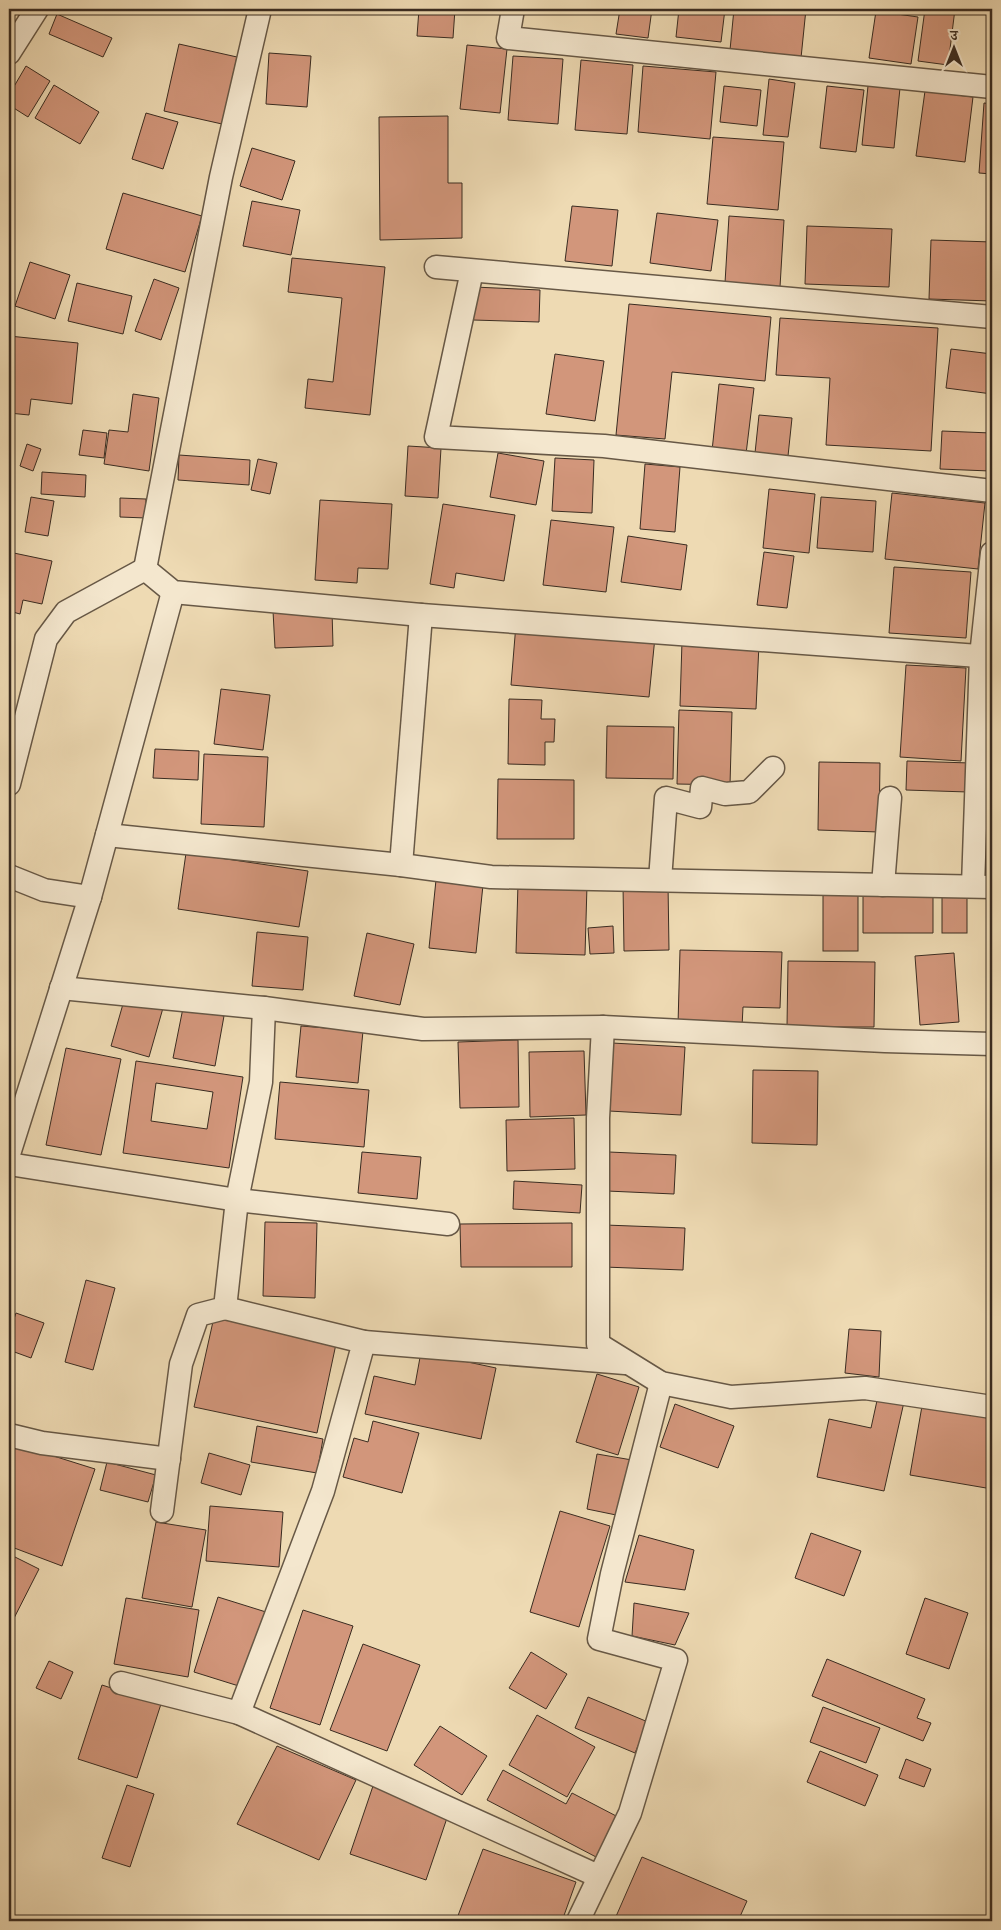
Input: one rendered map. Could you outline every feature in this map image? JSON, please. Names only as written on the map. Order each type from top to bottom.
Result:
[{"type":"street","points":[[9,53],[37,9]]},
{"type":"street","points":[[145,569],[221,177],[260,9]]},
{"type":"street","points":[[513,9],[508,38],[992,87]]},
{"type":"street","points":[[436,267],[992,317]]},
{"type":"street","points":[[472,270],[436,436],[604,446],[992,491]]},
{"type":"street","points":[[108,835],[401,865],[492,877],[982,887],[987,656],[992,553]]},
{"type":"street","points":[[145,569],[173,592],[421,615],[987,656]]},
{"type":"street","points":[[9,784],[46,639],[66,612],[145,569]]},
{"type":"street","points":[[9,1154],[90,897],[173,592]]},
{"type":"street","points":[[401,865],[421,615]]},
{"type":"street","points":[[660,880],[666,798],[700,807],[702,788],[725,794],[749,792],[773,768]]},
{"type":"street","points":[[883,885],[890,798]]},
{"type":"street","points":[[9,876],[44,890],[90,897]]},
{"type":"street","points":[[61,988],[264,1008],[423,1029],[603,1027],[885,1041],[992,1044]]},
{"type":"street","points":[[225,1308],[237,1200],[261,1082],[264,1008]]},
{"type":"street","points":[[603,1027],[598,1118],[598,1344],[661,1383],[731,1397],[865,1388],[992,1407]]},
{"type":"street","points":[[9,1164],[237,1200],[448,1224]]},
{"type":"street","points":[[162,1511],[181,1364],[198,1315],[225,1308],[364,1342],[630,1364]]},
{"type":"street","points":[[239,1713],[323,1491],[364,1342]]},
{"type":"street","points":[[578,1921],[630,1812],[676,1660],[599,1640],[612,1574],[661,1383]]},
{"type":"street","points":[[9,1435],[42,1443],[169,1458]]},
{"type":"street","points":[[121,1683],[239,1713],[598,1876]]},
{"type":"building","points":[[419,9],[455,9],[453,38],[417,36]]},
{"type":"building","points":[[620,9],[652,9],[648,38],[616,34]]},
{"type":"building","points":[[679,9],[725,9],[721,42],[676,37]]},
{"type":"building","points":[[734,9],[806,9],[801,58],[730,50]]},
{"type":"building","points":[[925,9],[955,9],[948,65],[918,61]]},
{"type":"building","points":[[876,11],[918,17],[911,64],[869,58]]},
{"type":"building","points":[[57,14],[112,38],[103,57],[49,34]]},
{"type":"building","points":[[179,44],[237,57],[222,124],[164,111]]},
{"type":"building","points":[[467,45],[507,49],[500,113],[460,109]]},
{"type":"building","points":[[269,53],[311,56],[307,107],[266,104]]},
{"type":"building","points":[[513,56],[563,59],[558,124],[508,120]]},
{"type":"building","points":[[581,60],[633,65],[627,134],[575,130]]},
{"type":"building","points":[[26,66],[50,81],[28,117],[9,105],[9,95]]},
{"type":"building","points":[[643,66],[716,72],[710,139],[638,132]]},
{"type":"building","points":[[769,79],[795,83],[788,137],[763,135]]},
{"type":"building","points":[[54,85],[99,112],[80,144],[35,118]]},
{"type":"building","points":[[724,86],[761,90],[757,126],[720,122]]},
{"type":"building","points":[[827,86],[864,90],[856,152],[820,148]]},
{"type":"building","points":[[868,86],[900,88],[894,148],[862,145]]},
{"type":"building","points":[[925,91],[973,97],[965,162],[916,156]]},
{"type":"building","points":[[984,103],[992,104],[992,174],[979,173]]},
{"type":"building","points":[[146,113],[178,122],[163,169],[132,159]]},
{"type":"building","points":[[448,116],[448,183],[462,183],[462,238],[380,240],[379,117]]},
{"type":"building","points":[[713,137],[784,142],[778,210],[707,204]]},
{"type":"building","points":[[252,148],[295,161],[282,200],[240,186]]},
{"type":"building","points":[[123,193],[202,216],[185,272],[106,249]]},
{"type":"building","points":[[252,201],[300,210],[291,255],[243,246]]},
{"type":"building","points":[[572,206],[618,210],[612,266],[565,261]]},
{"type":"building","points":[[657,213],[718,220],[711,271],[650,263]]},
{"type":"building","points":[[729,216],[784,220],[780,287],[725,283]]},
{"type":"building","points":[[807,226],[892,229],[889,287],[805,284]]},
{"type":"building","points":[[931,240],[992,242],[992,301],[929,299]]},
{"type":"building","points":[[292,258],[385,267],[370,415],[305,408],[308,379],[333,382],[342,298],[288,292]]},
{"type":"building","points":[[30,262],[70,275],[55,319],[15,306]]},
{"type":"building","points":[[154,279],[179,288],[161,340],[135,331]]},
{"type":"building","points":[[77,283],[132,296],[123,334],[68,321]]},
{"type":"building","points":[[474,287],[540,290],[539,322],[473,320]]},
{"type":"building","points":[[629,304],[771,317],[765,381],[672,372],[665,439],[616,435]]},
{"type":"building","points":[[780,318],[938,328],[931,451],[826,445],[830,378],[776,375]]},
{"type":"building","points":[[9,336],[78,343],[72,404],[31,399],[29,415],[9,413]]},
{"type":"building","points":[[951,349],[992,354],[992,394],[946,388]]},
{"type":"building","points":[[555,354],[604,361],[595,421],[546,414]]},
{"type":"building","points":[[719,384],[754,388],[746,454],[712,451]]},
{"type":"building","points":[[133,394],[159,398],[149,471],[104,464],[109,430],[128,432]]},
{"type":"building","points":[[759,415],[792,418],[788,456],[755,453]]},
{"type":"building","points":[[83,430],[107,433],[104,458],[79,455]]},
{"type":"building","points":[[942,431],[991,433],[990,471],[940,469]]},
{"type":"building","points":[[27,444],[41,449],[33,471],[20,466]]},
{"type":"building","points":[[408,446],[441,448],[438,498],[405,496]]},
{"type":"building","points":[[498,453],[544,461],[536,505],[490,497]]},
{"type":"building","points":[[179,455],[250,460],[249,485],[178,480]]},
{"type":"building","points":[[555,458],[594,460],[592,513],[552,511]]},
{"type":"building","points":[[258,459],[277,463],[270,494],[251,490]]},
{"type":"building","points":[[645,464],[680,467],[675,532],[640,529]]},
{"type":"building","points":[[42,472],[86,475],[85,497],[41,494]]},
{"type":"building","points":[[769,489],[815,494],[809,553],[763,548]]},
{"type":"building","points":[[892,493],[985,503],[978,569],[885,559]]},
{"type":"building","points":[[31,497],[54,501],[48,536],[25,532]]},
{"type":"building","points":[[821,497],[876,501],[873,552],[817,548]]},
{"type":"building","points":[[120,498],[146,499],[146,518],[120,517]]},
{"type":"building","points":[[320,500],[392,504],[388,569],[358,568],[357,583],[315,580]]},
{"type":"building","points":[[443,504],[515,515],[504,581],[456,573],[454,588],[430,584]]},
{"type":"building","points":[[551,520],[614,527],[606,592],[543,585]]},
{"type":"building","points":[[628,536],[687,545],[681,590],[621,582]]},
{"type":"building","points":[[9,552],[52,561],[42,604],[23,600],[20,614],[9,611]]},
{"type":"building","points":[[764,552],[794,556],[787,608],[757,605]]},
{"type":"building","points":[[894,567],[971,572],[966,638],[889,633]]},
{"type":"building","points":[[332,610],[333,646],[275,648],[273,611]]},
{"type":"building","points":[[516,624],[655,637],[649,697],[511,685]]},
{"type":"building","points":[[682,641],[759,644],[756,709],[680,706]]},
{"type":"building","points":[[906,665],[966,668],[961,761],[900,757]]},
{"type":"building","points":[[221,689],[270,695],[263,750],[214,744]]},
{"type":"building","points":[[509,699],[542,700],[541,719],[555,719],[554,742],[545,742],[545,765],[508,764]]},
{"type":"building","points":[[679,710],[732,712],[730,785],[677,784]]},
{"type":"building","points":[[607,726],[674,727],[673,779],[606,778]]},
{"type":"building","points":[[155,749],[199,751],[198,780],[153,778]]},
{"type":"building","points":[[204,754],[268,757],[264,827],[201,824]]},
{"type":"building","points":[[907,761],[970,763],[968,792],[906,790]]},
{"type":"building","points":[[819,762],[880,763],[879,832],[818,830]]},
{"type":"building","points":[[498,779],[574,780],[574,839],[497,839]]},
{"type":"building","points":[[186,853],[308,871],[299,927],[178,909]]},
{"type":"building","points":[[436,880],[483,885],[476,953],[429,948]]},
{"type":"building","points":[[518,883],[587,885],[585,955],[516,953]]},
{"type":"building","points":[[668,884],[669,950],[624,951],[623,885]]},
{"type":"building","points":[[863,888],[933,889],[933,933],[863,933]]},
{"type":"building","points":[[942,890],[967,890],[967,933],[942,933]]},
{"type":"building","points":[[823,891],[858,891],[858,951],[823,951]]},
{"type":"building","points":[[613,926],[614,953],[590,954],[588,928]]},
{"type":"building","points":[[257,932],[308,937],[303,990],[252,986]]},
{"type":"building","points":[[367,933],[414,944],[400,1005],[354,996]]},
{"type":"building","points":[[680,950],[782,952],[780,1008],[743,1007],[742,1027],[678,1025]]},
{"type":"building","points":[[954,953],[959,1022],[920,1025],[915,956]]},
{"type":"building","points":[[788,961],[875,962],[874,1027],[787,1027]]},
{"type":"building","points":[[125,997],[163,1008],[149,1057],[111,1046]]},
{"type":"building","points":[[183,1008],[224,1016],[215,1066],[173,1058]]},
{"type":"building","points":[[301,1026],[363,1031],[358,1083],[296,1077]]},
{"type":"building","points":[[518,1040],[519,1107],[460,1108],[458,1042]]},
{"type":"building","points":[[612,1043],[685,1047],[681,1115],[609,1111]]},
{"type":"building","points":[[66,1048],[121,1059],[101,1155],[46,1145]]},
{"type":"building","points":[[584,1051],[586,1115],[530,1117],[529,1052]]},
{"type":"building","points":[[136,1061],[243,1077],[229,1168],[123,1153]],"holes":[[[156,1083],[213,1092],[207,1129],[151,1121]]]},
{"type":"building","points":[[753,1070],[818,1071],[817,1145],[752,1143]]},
{"type":"building","points":[[280,1082],[369,1090],[364,1147],[275,1139]]},
{"type":"building","points":[[574,1118],[575,1169],[507,1171],[506,1120]]},
{"type":"building","points":[[362,1152],[421,1157],[417,1199],[358,1193]]},
{"type":"building","points":[[609,1152],[676,1155],[674,1194],[607,1191]]},
{"type":"building","points":[[514,1181],[582,1185],[580,1213],[513,1209]]},
{"type":"building","points":[[265,1222],[317,1223],[315,1298],[263,1296]]},
{"type":"building","points":[[572,1223],[572,1267],[461,1267],[460,1224]]},
{"type":"building","points":[[605,1225],[685,1228],[683,1270],[604,1267]]},
{"type":"building","points":[[86,1280],[115,1288],[93,1370],[65,1362]]},
{"type":"building","points":[[16,1313],[44,1323],[31,1358],[9,1350],[9,1334]]},
{"type":"building","points":[[214,1317],[336,1344],[317,1433],[194,1407]]},
{"type":"building","points":[[849,1329],[881,1331],[879,1377],[845,1373]]},
{"type":"building","points":[[421,1352],[496,1368],[481,1439],[365,1414],[374,1376],[415,1385]]},
{"type":"building","points":[[597,1374],[639,1387],[618,1455],[576,1442]]},
{"type":"building","points":[[878,1396],[904,1402],[884,1491],[817,1477],[829,1419],[871,1428]]},
{"type":"building","points":[[675,1404],[734,1426],[718,1468],[660,1447]]},
{"type":"building","points":[[922,1406],[992,1418],[992,1489],[910,1475]]},
{"type":"building","points":[[373,1421],[419,1433],[402,1493],[343,1477],[354,1438],[368,1442]]},
{"type":"building","points":[[257,1426],[323,1439],[317,1473],[251,1462]]},
{"type":"building","points":[[9,1442],[95,1469],[62,1566],[9,1546]]},
{"type":"building","points":[[209,1453],[250,1465],[241,1495],[201,1483]]},
{"type":"building","points":[[597,1454],[632,1460],[621,1516],[587,1509]]},
{"type":"building","points":[[107,1462],[156,1475],[148,1502],[100,1490]]},
{"type":"building","points":[[210,1506],[283,1512],[279,1567],[206,1561]]},
{"type":"building","points":[[560,1511],[610,1526],[579,1627],[530,1612]]},
{"type":"building","points":[[156,1522],[206,1530],[192,1607],[142,1598]]},
{"type":"building","points":[[811,1533],[861,1551],[844,1596],[795,1578]]},
{"type":"building","points":[[639,1535],[694,1550],[685,1590],[625,1582]]},
{"type":"building","points":[[9,1554],[39,1569],[9,1628]]},
{"type":"building","points":[[218,1597],[266,1612],[242,1687],[194,1672]]},
{"type":"building","points":[[126,1598],[199,1610],[188,1677],[114,1664]]},
{"type":"building","points":[[925,1598],[968,1613],[949,1669],[906,1654]]},
{"type":"building","points":[[634,1603],[689,1613],[675,1645],[632,1636]]},
{"type":"building","points":[[303,1610],[353,1626],[320,1725],[270,1708]]},
{"type":"building","points":[[363,1644],[420,1665],[387,1751],[330,1730]]},
{"type":"building","points":[[531,1652],[567,1674],[546,1709],[509,1688]]},
{"type":"building","points":[[827,1659],[925,1699],[917,1718],[931,1723],[923,1741],[812,1696]]},
{"type":"building","points":[[49,1661],[73,1672],[61,1699],[36,1688]]},
{"type":"building","points":[[102,1685],[161,1704],[137,1778],[78,1759]]},
{"type":"building","points":[[588,1697],[648,1722],[635,1753],[575,1728]]},
{"type":"building","points":[[823,1707],[880,1728],[866,1763],[810,1742]]},
{"type":"building","points":[[537,1715],[595,1747],[567,1797],[509,1765]]},
{"type":"building","points":[[440,1726],[487,1756],[462,1795],[414,1765]]},
{"type":"building","points":[[277,1746],[356,1780],[319,1860],[237,1824]]},
{"type":"building","points":[[820,1751],[878,1775],[865,1806],[807,1782]]},
{"type":"building","points":[[906,1759],[931,1769],[924,1787],[899,1778]]},
{"type":"building","points":[[503,1770],[566,1804],[572,1793],[620,1818],[598,1858],[487,1800]]},
{"type":"building","points":[[127,1785],[154,1794],[130,1867],[102,1858]]},
{"type":"building","points":[[373,1786],[447,1818],[426,1880],[350,1854]]},
{"type":"building","points":[[483,1849],[576,1882],[562,1921],[456,1921]]},
{"type":"building","points":[[642,1857],[747,1901],[738,1921],[614,1921]]}]
